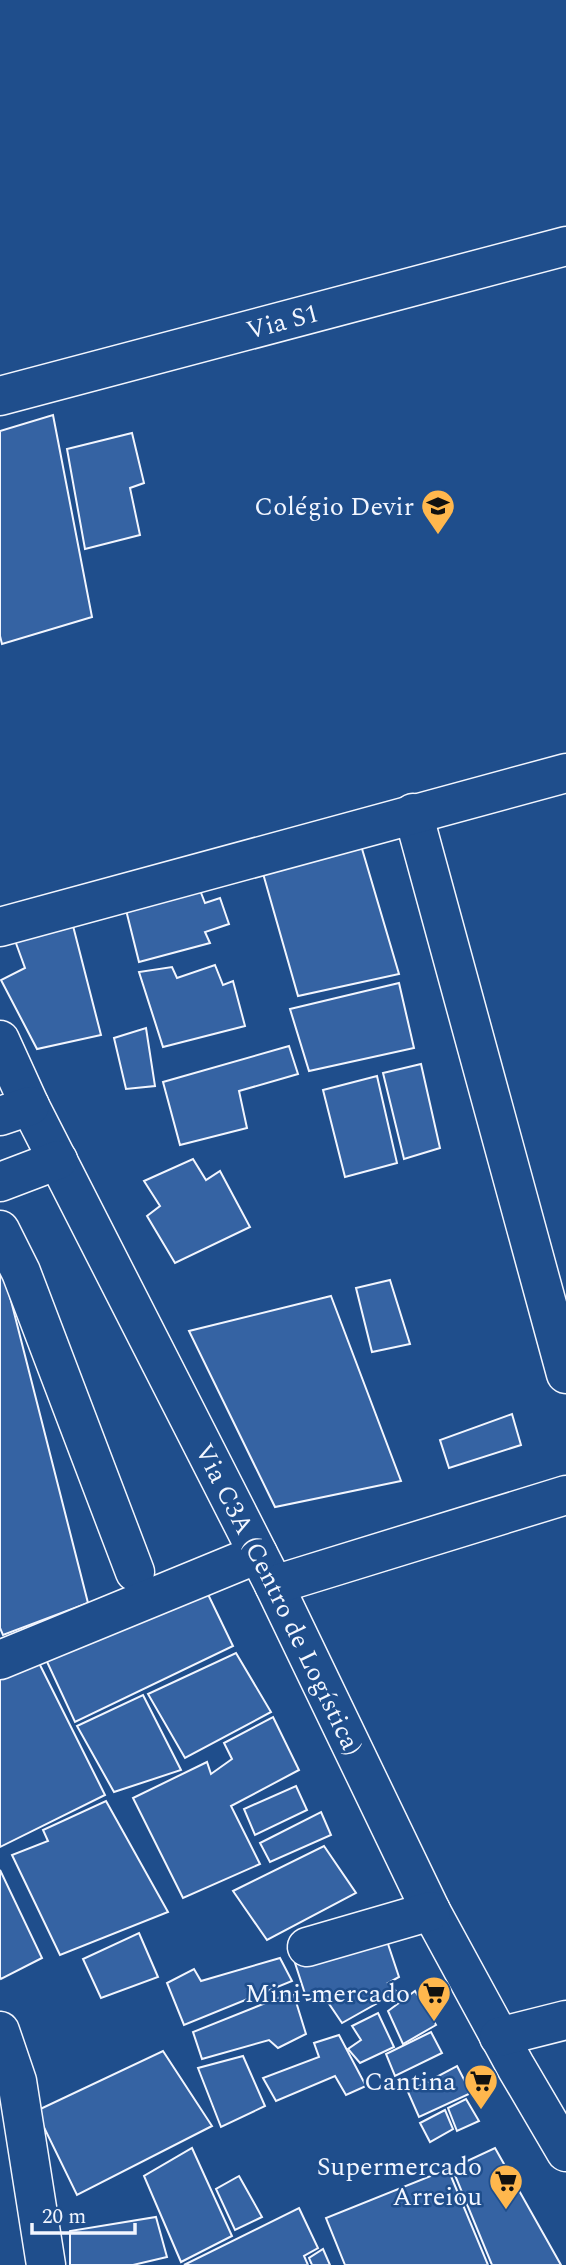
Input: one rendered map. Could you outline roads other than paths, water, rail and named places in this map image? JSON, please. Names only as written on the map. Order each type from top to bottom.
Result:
[{"type":"street","name":"Via S1","points":[[0,396],[566,246]]},
{"type":"street","points":[[0,927],[566,773]]},
{"type":"street","points":[[413,813],[566,1374]]},
{"type":"street","name":"Via C3A (Centro de Logística)","points":[[0,1040],[15,1111],[58,1160],[266,1569],[431,1911],[499,2037],[566,2152]]},
{"type":"street","points":[[0,1182],[58,1160]]},
{"type":"street","points":[[0,1230],[21,1272],[135,1572]]},
{"type":"street","points":[[0,1660],[266,1569],[566,1495]]},
{"type":"street","points":[[307,1947],[431,1911]]},
{"type":"street","points":[[499,2037],[566,2020]]},
{"type":"street","points":[[0,2031],[17,2081],[46,2265]]},
{"type":"place","name":"Colégio Devir","points":[[438,536]]},
{"type":"place","name":"Mini-mercado","points":[[434,2023]]},
{"type":"place","name":"Cantina","points":[[481,2111]]},
{"type":"place","name":"Supermercado Arreiou","points":[[506,2211]]}]
